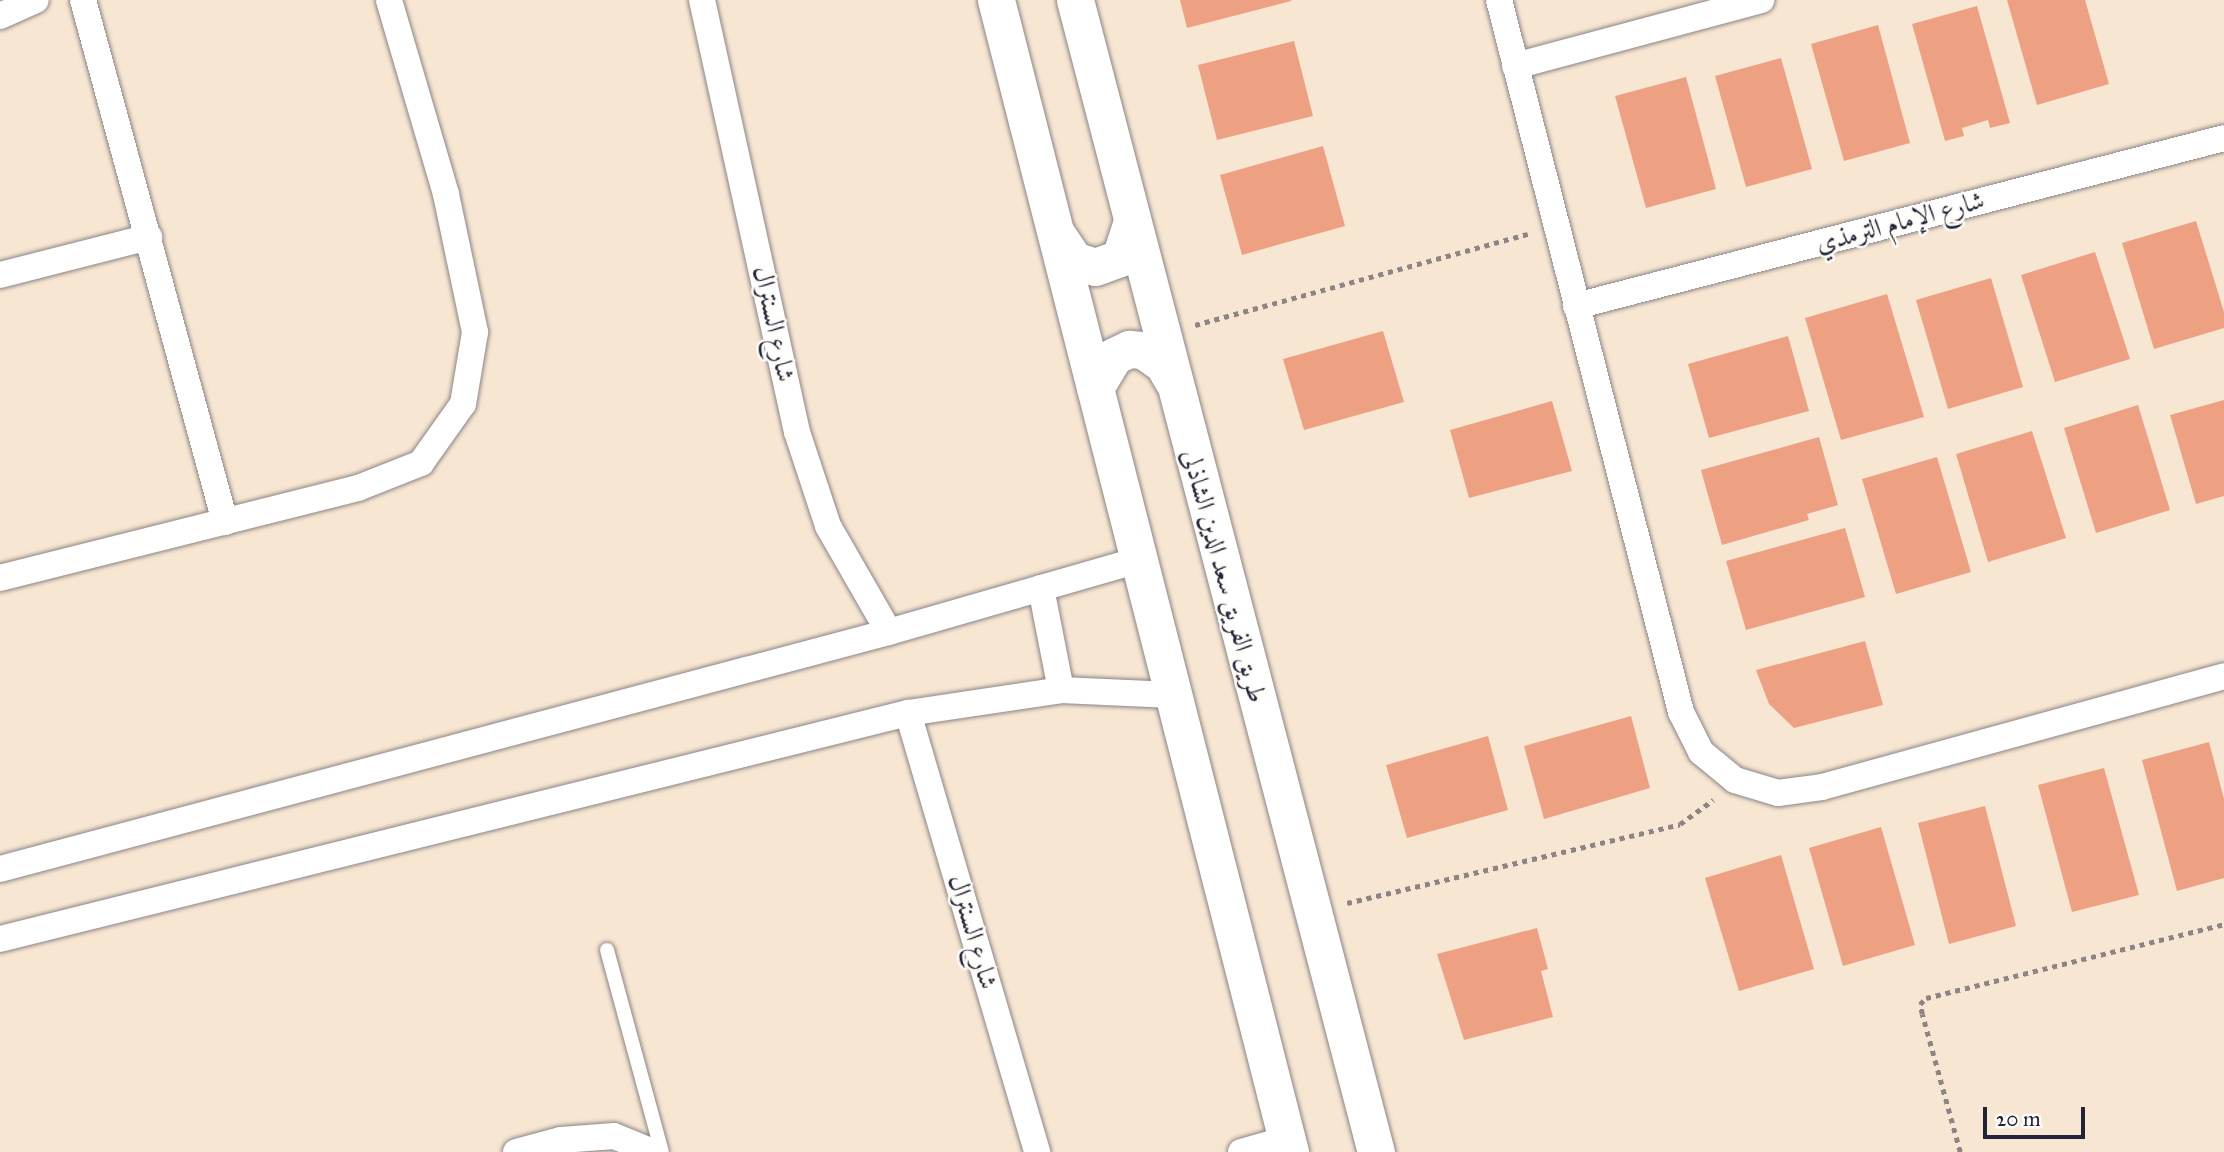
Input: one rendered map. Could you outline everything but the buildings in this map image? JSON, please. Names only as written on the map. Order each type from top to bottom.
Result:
[{"type":"street","points":[[0,16],[36,0]]},
{"type":"street","points":[[83,0],[225,522]]},
{"type":"street","points":[[0,578],[358,488],[421,463],[463,404],[475,332],[446,194],[389,0]]},
{"type":"street","name":"شارع السنترال","points":[[702,0],[797,432],[828,526],[889,632]]},
{"type":"street","points":[[996,0],[1095,388],[1142,559],[1172,695],[1289,1145],[1241,1152]]},
{"type":"street","name":"طريق الفريق سعد الدين الشاذلى","points":[[1075,0],[1376,1152]]},
{"type":"street","points":[[1499,0],[1681,712],[1701,752],[1735,780],[1778,793],[1822,787],[2224,676]]},
{"type":"street","points":[[1515,66],[1761,0]]},
{"type":"street","name":"شارع الإمام الترمذي","points":[[1576,306],[2224,138]]},
{"type":"street","points":[[1054,229],[1074,260],[1095,267],[1120,258],[1132,222]]},
{"type":"street","points":[[0,275],[149,237]]},
{"type":"street","points":[[1095,388],[1114,355],[1129,349],[1143,350],[1163,364],[1174,382]]},
{"type":"street","points":[[0,869],[889,632],[1142,559]]},
{"type":"street","points":[[1041,588],[1061,690]]},
{"type":"street","points":[[0,939],[908,713],[1061,690],[1172,695]]},
{"type":"street","name":"شارع السنترال","points":[[908,713],[1037,1152]]},
{"type":"street","points":[[516,1152],[561,1140],[614,1136],[653,1152]]},
{"type":"lane","points":[[607,950],[662,1152]]},
{"type":"path","points":[[1161,334],[1556,227]]},
{"type":"path","points":[[1312,912],[1680,824],[1735,780]]},
{"type":"path","points":[[1960,1152],[1922,1014],[1920,1004],[1926,998],[2224,925]]}]
